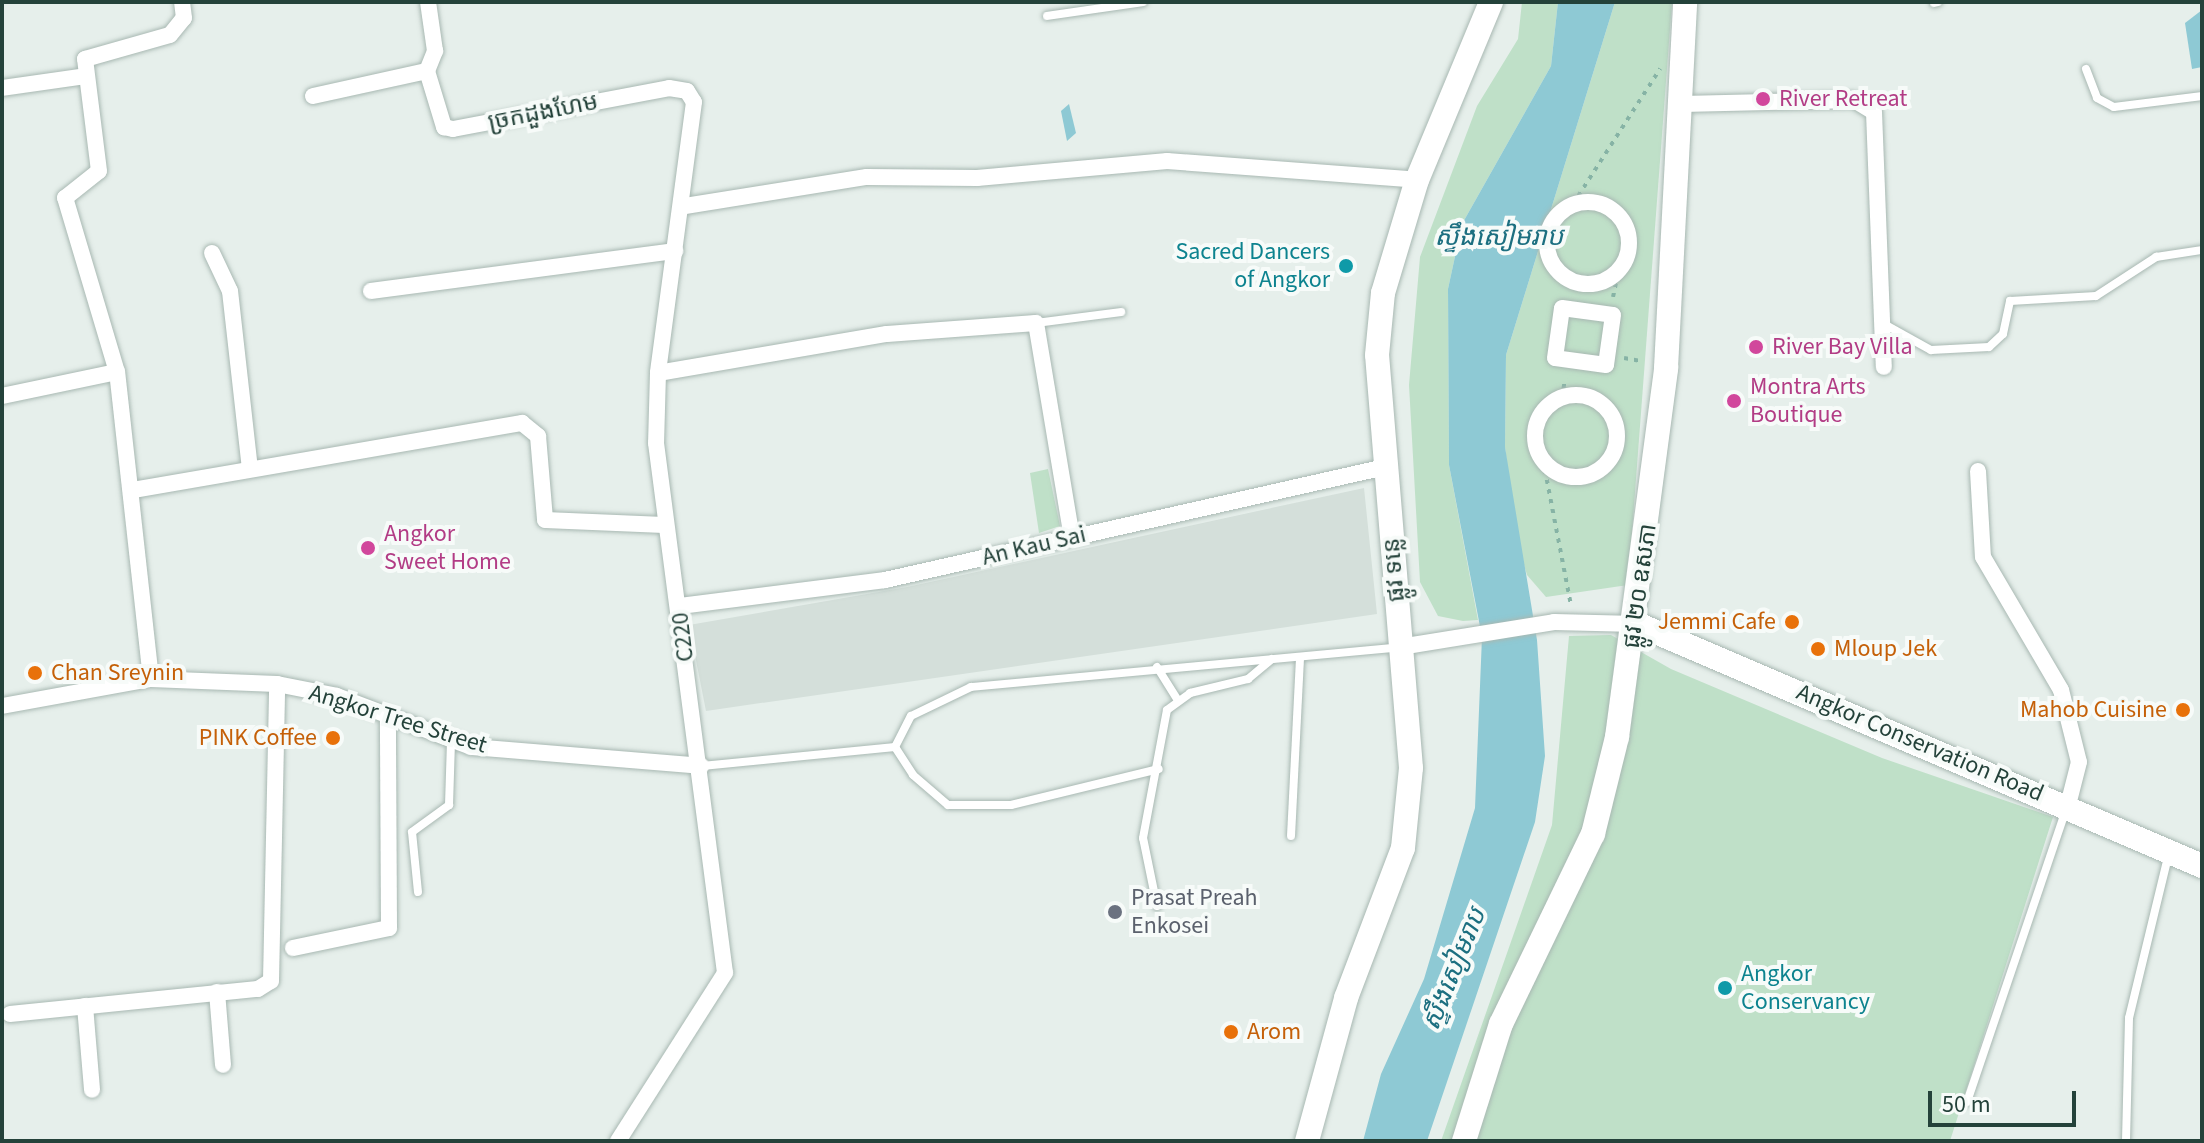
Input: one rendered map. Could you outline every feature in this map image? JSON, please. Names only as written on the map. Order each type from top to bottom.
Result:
[{"type":"street","points":[[151,679],[133,490],[117,372],[65,207],[71,189],[99,171],[85,59],[170,35],[184,18],[182,2]]},
{"type":"street","points":[[313,96],[427,71],[435,51],[428,2]]},
{"type":"street","name":"ផ្លូវ ទន្លេ","points":[[1307,1141],[1346,998],[1403,848],[1411,768],[1377,355],[1383,293],[1417,180],[1491,2]]},
{"type":"street","name":"ផ្លូវ ២០ ឧសភា","points":[[1464,1141],[1501,1024],[1604,801],[1637,624],[1666,368],[1685,2]]},
{"type":"street","name":"ច្រកដួងហែម","points":[[427,71],[444,127],[453,129],[669,88],[687,91],[694,102]]},
{"type":"street","points":[[2,88],[86,76]]},
{"type":"street","points":[[1682,104],[1854,100],[1874,112],[1884,367]]},
{"type":"street","name":"C220","points":[[618,1141],[725,973],[680,606],[664,525],[658,373],[675,251],[685,206],[694,102]]},
{"type":"street","points":[[685,206],[867,177],[977,178],[1167,161],[1417,180]]},
{"type":"street","points":[[1573,204],[1605,205],[1621,219],[1628,238],[1619,268],[1592,283],[1571,280],[1554,266],[1547,236],[1573,204]]},
{"type":"street","points":[[371,291],[675,251]]},
{"type":"street","points":[[212,253],[230,291],[250,468]]},
{"type":"street","points":[[1562,308],[1610,315],[1606,365],[1555,358],[1562,308]]},
{"type":"street","points":[[658,373],[887,334],[1036,323],[1072,537]]},
{"type":"street","points":[[2,396],[117,372]]},
{"type":"street","points":[[1582,395],[1609,412],[1616,442],[1600,469],[1569,476],[1543,460],[1536,429],[1552,403],[1582,395]]},
{"type":"street","points":[[133,490],[522,423],[538,436],[545,520],[664,525]]},
{"type":"street","name":"An Kau Sai","points":[[680,606],[885,580],[1385,467]]},
{"type":"street","points":[[1978,471],[1983,557],[2061,690],[2079,762],[2068,805]]},
{"type":"street","points":[[1400,647],[1554,622],[1637,624]]},
{"type":"street","name":"Angkor Conservation Road","points":[[1637,624],[2171,849],[2202,866]]},
{"type":"street","name":"Angkor Tree Street","points":[[2,706],[151,679],[277,684],[388,717],[451,741],[701,766]]},
{"type":"street","points":[[10,1014],[258,989],[272,972],[268,886],[277,684]]},
{"type":"street","points":[[293,948],[389,928],[388,717]]},
{"type":"street","points":[[217,992],[223,1065]]},
{"type":"street","points":[[85,1006],[92,1090]]},
{"type":"lane","points":[[1047,16],[1143,2]]},
{"type":"lane","points":[[2086,69],[2097,98],[2114,107],[2202,96]]},
{"type":"lane","points":[[1884,324],[1931,350],[1989,347],[2003,334],[2010,301],[2096,296],[2156,257],[2202,250]]},
{"type":"lane","points":[[1036,323],[1121,312]]},
{"type":"lane","points":[[895,747],[911,716],[971,687],[1157,667],[1273,658],[1300,660],[1400,647]]},
{"type":"lane","points":[[1157,906],[1143,838],[1159,769],[1167,710],[1177,699],[1248,679],[1273,658]]},
{"type":"lane","points":[[1291,836],[1300,660]]},
{"type":"lane","points":[[1157,667],[1177,699]]},
{"type":"lane","points":[[418,892],[412,832],[449,805],[451,741]]},
{"type":"lane","points":[[701,766],[895,747]]},
{"type":"lane","points":[[895,747],[913,775],[948,805],[1011,805],[1159,769]]},
{"type":"lane","points":[[1967,1102],[2068,805]]},
{"type":"lane","points":[[2126,1141],[2129,1018],[2171,849]]},
{"type":"path","points":[[1573,204],[1667,57]]},
{"type":"path","points":[[1610,315],[1619,268]]},
{"type":"path","points":[[1543,460],[1571,605]]},
{"type":"shaded area","points":[[1364,488],[1377,614],[706,711],[689,625],[907,587]]},
{"type":"green space","points":[[1522,2],[1558,2],[1551,66],[1462,224],[1448,289],[1449,465],[1478,620],[1463,621],[1438,616],[1420,582],[1409,385],[1420,257],[1477,106],[1518,39]]},
{"type":"green space","points":[[1615,2],[1672,2],[1628,585],[1546,597],[1527,575],[1517,541],[1505,447],[1506,355]]},
{"type":"green space","points":[[1048,469],[1060,526],[1039,533],[1030,473]]},
{"type":"green space","points":[[1611,635],[1671,669],[1882,758],[2053,817],[1950,1141],[1441,1141],[1552,825],[1569,636]]},
{"type":"water","name":"ស្ទឹងសៀមរាប","points":[[1558,2],[1615,2],[1506,355],[1505,447],[1537,640],[1545,756],[1535,822],[1427,1141],[1363,1141],[1381,1074],[1424,979],[1475,808],[1482,637],[1449,465],[1448,289],[1462,224],[1551,66]]},
{"type":"water","points":[[2202,10],[2202,67],[2192,69],[2185,23]]},
{"type":"water","points":[[1069,104],[1076,133],[1067,141],[1061,111]]},
{"type":"place","name":"River Retreat","points":[[1763,99]]},
{"type":"place","name":"Sacred Dancers of Angkor","points":[[1346,266]]},
{"type":"place","name":"River Bay Villa","points":[[1756,347]]},
{"type":"place","name":"Montra Arts Boutique","points":[[1734,401]]},
{"type":"place","name":"Angkor Sweet Home","points":[[368,548]]},
{"type":"place","name":"Jemmi Cafe","points":[[1792,622]]},
{"type":"place","name":"Mloup Jek","points":[[1818,649]]},
{"type":"place","name":"Chan Sreynin","points":[[35,673]]},
{"type":"place","name":"Mahob Cuisine","points":[[2183,710]]},
{"type":"place","name":"PINK Coffee","points":[[333,738]]},
{"type":"place","name":"Prasat Preah Enkosei","points":[[1115,912]]},
{"type":"place","name":"Angkor Conservancy","points":[[1725,988]]},
{"type":"place","name":"Arom","points":[[1231,1032]]}]
